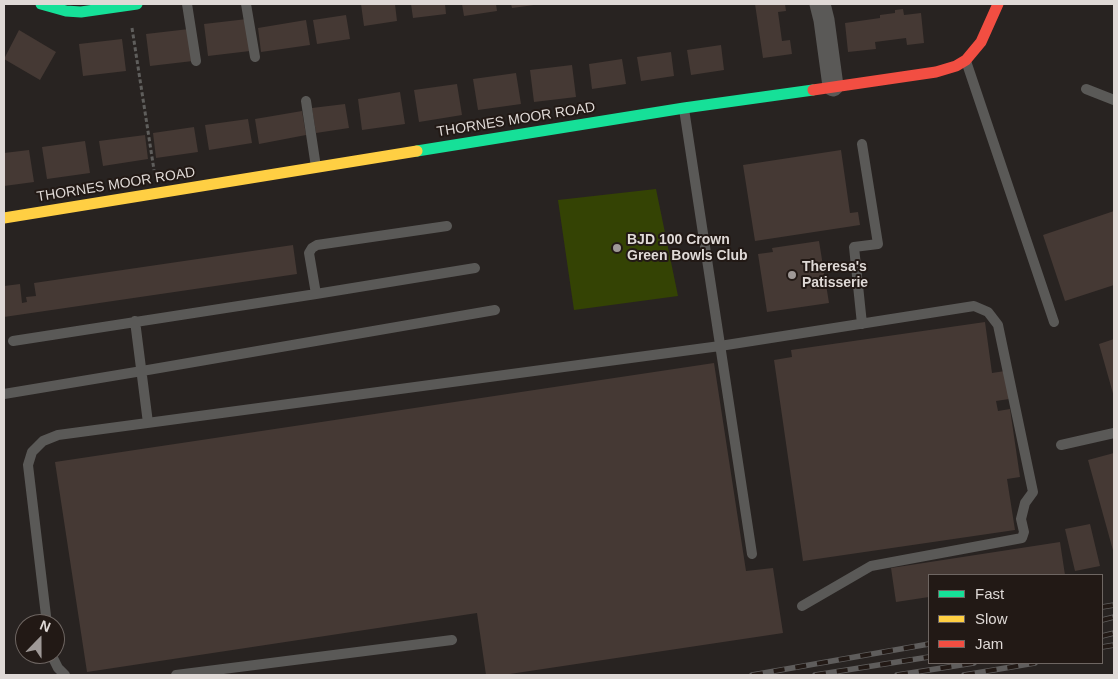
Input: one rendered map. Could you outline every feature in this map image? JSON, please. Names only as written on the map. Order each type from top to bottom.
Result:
[{"type":"street","points":[[41,4],[66,11],[81,12],[132,4]]},
{"type":"street","points":[[820,4],[834,86]]},
{"type":"street","name":"THORNES MOOR ROAD","points":[[4,218],[684,108],[936,72],[956,66],[966,60],[981,42],[998,4]]},
{"type":"lane","points":[[187,4],[196,61]]},
{"type":"lane","points":[[246,4],[255,57]]},
{"type":"lane","points":[[966,60],[1054,322]]},
{"type":"lane","points":[[1086,89],[1114,100]]},
{"type":"lane","points":[[306,101],[316,168]]},
{"type":"lane","points":[[684,108],[752,554]]},
{"type":"lane","points":[[862,144],[878,244],[854,247],[862,324]]},
{"type":"lane","points":[[316,294],[309,253],[317,245],[447,226]]},
{"type":"lane","points":[[14,341],[476,268]]},
{"type":"lane","points":[[46,614],[28,465],[32,452],[43,441],[58,435],[720,346],[974,306],[988,312],[998,326],[1033,492],[1025,503],[1021,519],[1024,532],[1022,538],[872,566],[802,606]]},
{"type":"lane","points":[[4,394],[142,372],[495,310]]},
{"type":"lane","points":[[135,321],[148,423]]},
{"type":"lane","points":[[1061,445],[1114,433]]},
{"type":"lane","points":[[176,675],[452,640]]},
{"type":"lane","points":[[56,664],[65,675]]},
{"type":"path","points":[[132,4],[157,194]]},
{"type":"green space","name":"BJD 100 Crown Green Bowls Club","points":[[656,189],[678,296],[574,310],[558,200]]},
{"type":"building","points":[[361,4],[395,4],[397,21],[364,26]]},
{"type":"building","points":[[411,4],[445,4],[446,14],[413,18]]},
{"type":"building","points":[[462,4],[496,4],[497,11],[464,16]]},
{"type":"building","points":[[511,4],[534,4],[534,5],[512,8]]},
{"type":"building","points":[[755,4],[785,4],[786,11],[778,12],[782,41],[790,40],[792,54],[763,58]]},
{"type":"building","points":[[903,9],[904,15],[921,13],[924,43],[907,45],[906,38],[875,42],[876,49],[848,52],[845,23],[880,18],[880,15],[895,13],[895,10]]},
{"type":"building","points":[[346,15],[350,39],[317,44],[313,20]]},
{"type":"building","points":[[247,19],[250,51],[208,56],[204,24]]},
{"type":"building","points":[[306,20],[310,45],[261,52],[258,28]]},
{"type":"building","points":[[189,29],[193,61],[150,66],[146,34]]},
{"type":"building","points":[[19,30],[56,52],[40,80],[4,59]]},
{"type":"building","points":[[122,39],[126,71],[83,76],[79,44]]},
{"type":"building","points":[[721,45],[724,70],[691,75],[687,50]]},
{"type":"building","points":[[671,52],[674,76],[641,81],[637,57]]},
{"type":"building","points":[[622,59],[626,84],[592,89],[589,64]]},
{"type":"building","points":[[572,65],[576,97],[534,102],[530,70]]},
{"type":"building","points":[[516,73],[521,104],[478,110],[473,79]]},
{"type":"building","points":[[457,84],[462,115],[419,122],[414,90]]},
{"type":"building","points":[[400,92],[405,124],[362,130],[358,99]]},
{"type":"building","points":[[345,104],[349,128],[316,133],[312,108]]},
{"type":"building","points":[[302,111],[306,135],[259,144],[255,119]]},
{"type":"building","points":[[248,119],[252,143],[209,150],[205,125]]},
{"type":"building","points":[[194,127],[198,152],[156,158],[153,133]]},
{"type":"building","points":[[145,135],[148,159],[103,166],[99,141]]},
{"type":"building","points":[[85,141],[90,173],[47,179],[42,147]]},
{"type":"building","points":[[29,150],[34,182],[4,186],[4,153]]},
{"type":"building","points":[[841,150],[850,213],[858,212],[860,225],[755,241],[743,165]]},
{"type":"building","points":[[1114,211],[1114,285],[1065,301],[1043,235]]},
{"type":"building","points":[[819,241],[829,303],[767,312],[758,254],[773,252],[772,248]]},
{"type":"building","points":[[293,245],[297,274],[4,317],[4,286],[20,284],[22,303],[27,302],[26,297],[36,296],[34,283]]},
{"type":"building","points":[[985,322],[992,373],[1005,371],[1009,399],[996,401],[998,411],[1010,409],[1020,477],[1007,479],[1015,530],[803,561],[774,360],[792,357],[791,350]]},
{"type":"building","points":[[1114,339],[1114,397],[1099,344]]},
{"type":"building","points":[[714,363],[746,571],[773,568],[783,633],[503,675],[486,675],[477,613],[87,672],[55,462]]},
{"type":"building","points":[[1114,453],[1114,554],[1088,460]]},
{"type":"building","points":[[1090,524],[1100,566],[1075,571],[1065,529]]},
{"type":"building","points":[[1060,542],[1065,574],[928,574],[928,597],[896,602],[891,568]]},
{"type":"railway","points":[[1103,607],[1114,605]]},
{"type":"railway","points":[[1103,620],[1114,617]]},
{"type":"railway","points":[[1103,636],[1114,633]]},
{"type":"railway","points":[[752,675],[928,644]]},
{"type":"railway","points":[[1103,647],[1114,645]]},
{"type":"railway","points":[[815,675],[928,657]]},
{"type":"railway","points":[[897,675],[968,664]]},
{"type":"railway","points":[[964,675],[1029,664]]},
{"type":"traffic: fast","points":[[41,4],[66,11],[81,12],[137,4]]},
{"type":"traffic: fast","points":[[417,151],[684,108],[813,90]]},
{"type":"traffic: slow","points":[[4,218],[417,151]]},
{"type":"traffic: jam","points":[[813,90],[936,72],[956,66],[966,60],[981,42],[998,4]]},
{"type":"place","name":"BJD 100 Crown Green Bowls Club","points":[[617,248]]},
{"type":"place","name":"Theresa's Patisserie","points":[[792,275]]}]
